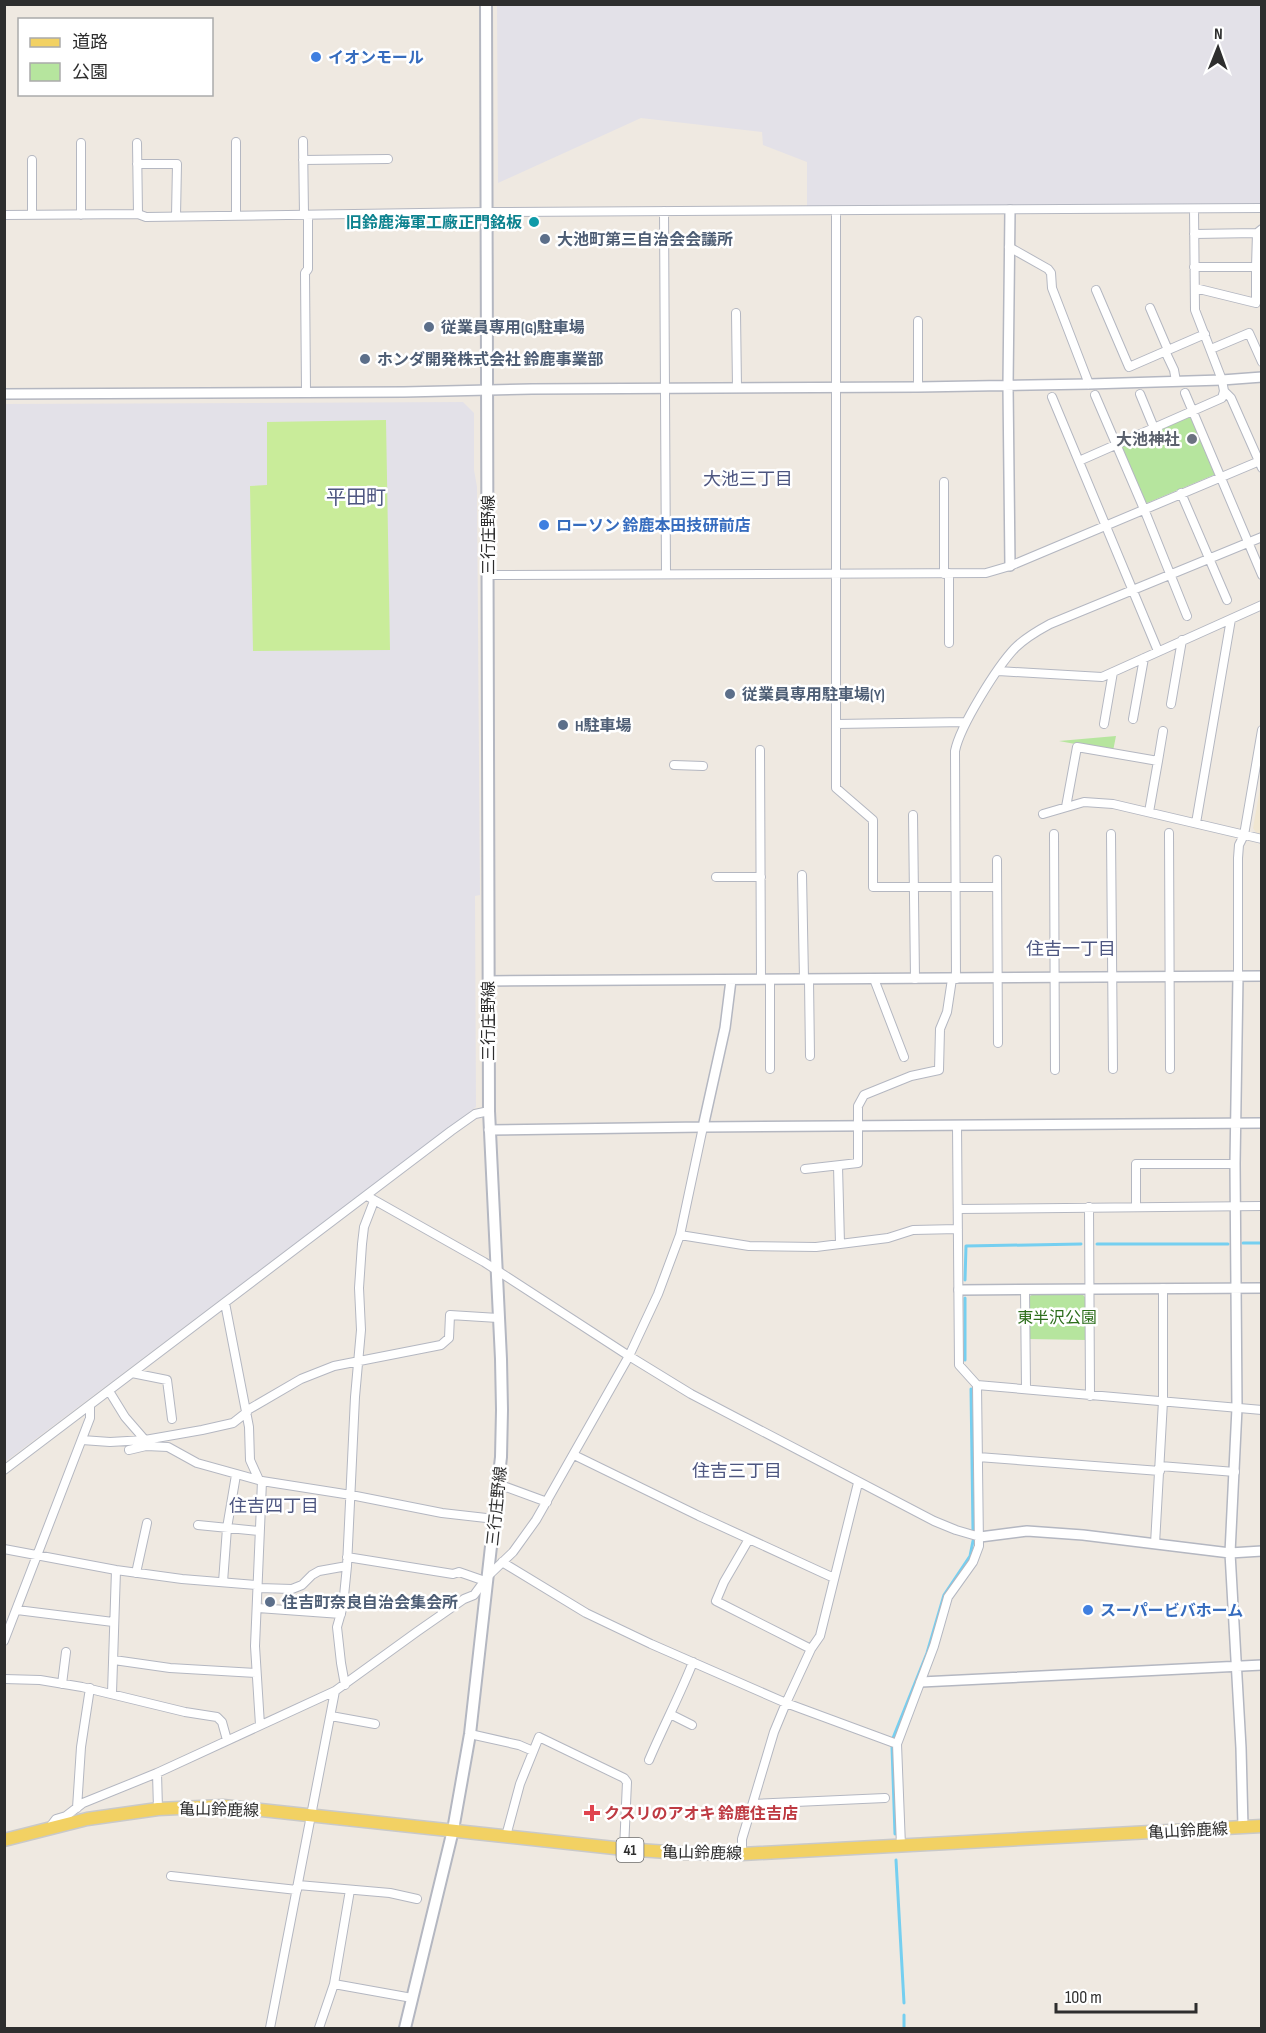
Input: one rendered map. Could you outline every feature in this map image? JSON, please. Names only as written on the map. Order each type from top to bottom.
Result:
[{"type":"main road","name":"三行庄野線","points":[[405,2028],[453,1830],[470,1734],[495,1519],[502,1410],[489,1130],[486,4]]},
{"type":"main road","name":"亀山鈴鹿線","points":[[4,1840],[87,1819],[158,1809],[224,1806],[624,1849],[742,1854],[1262,1826]]},
{"type":"street","points":[[303,141],[308,269],[305,273],[306,392]]},
{"type":"street","points":[[236,142],[236,215]]},
{"type":"street","points":[[81,143],[81,215]]},
{"type":"street","points":[[137,143],[138,214]]},
{"type":"street","points":[[303,160],[388,159]]},
{"type":"street","points":[[32,160],[32,215]]},
{"type":"street","points":[[137,164],[177,164],[176,216]]},
{"type":"street","points":[[4,215],[138,214],[146,217],[487,212],[1262,208]]},
{"type":"street","points":[[1079,461],[1222,398],[1224,391],[1222,380],[1196,310],[1194,209]]},
{"type":"street","points":[[1010,210],[1008,386],[1010,566]]},
{"type":"street","points":[[664,211],[666,574]]},
{"type":"street","points":[[836,211],[836,788],[873,820],[873,887],[997,887]]},
{"type":"street","points":[[1194,234],[1259,231],[1256,267],[1259,304],[1195,288]]},
{"type":"street","points":[[1009,247],[1048,269],[1051,273],[1052,288],[1089,384]]},
{"type":"street","points":[[1194,267],[1256,267]]},
{"type":"street","points":[[1096,290],[1129,367],[1205,334]]},
{"type":"street","points":[[1150,308],[1174,370],[1176,381]]},
{"type":"street","points":[[736,313],[737,388]]},
{"type":"street","points":[[918,321],[918,387]]},
{"type":"street","points":[[1211,348],[1249,333],[1262,362]]},
{"type":"street","points":[[4,394],[1008,386],[1262,377]]},
{"type":"street","points":[[488,575],[986,573],[1010,566],[1181,493],[1260,463],[1231,398],[1224,391]]},
{"type":"street","points":[[1185,393],[1262,575]]},
{"type":"street","points":[[1140,394],[1154,428]]},
{"type":"street","points":[[1095,395],[1187,616]]},
{"type":"street","points":[[1052,397],[1158,651]]},
{"type":"street","points":[[944,482],[949,643]]},
{"type":"street","points":[[1181,493],[1227,600]]},
{"type":"street","points":[[805,1169],[858,1163],[858,1106],[864,1095],[911,1076],[939,1070],[940,1029],[947,1012],[954,979],[955,751],[961,730],[998,671],[1016,648],[1034,633],[1169,574],[1262,537]]},
{"type":"street","points":[[998,671],[1102,677],[1262,604]]},
{"type":"street","points":[[1196,824],[1231,619]]},
{"type":"street","points":[[1171,704],[1182,640]]},
{"type":"street","points":[[1133,719],[1144,658]]},
{"type":"street","points":[[1104,724],[1113,672]]},
{"type":"street","points":[[836,724],[966,723]]},
{"type":"street","points":[[1243,1827],[1230,1553],[1237,1408],[1235,1164],[1238,858],[1262,730]]},
{"type":"street","points":[[1149,812],[1163,731]]},
{"type":"street","points":[[1066,807],[1077,747],[1158,761]]},
{"type":"street","points":[[760,750],[761,877],[770,1070]]},
{"type":"street","points":[[674,765],[703,766]]},
{"type":"street","points":[[1043,814],[1084,802],[1113,804],[1262,839]]},
{"type":"street","points":[[913,815],[915,979]]},
{"type":"street","points":[[1169,833],[1170,1069]]},
{"type":"street","points":[[1054,834],[1055,1070]]},
{"type":"street","points":[[1111,834],[1113,1069]]},
{"type":"street","points":[[997,860],[998,1043]]},
{"type":"street","points":[[802,874],[810,1056]]},
{"type":"street","points":[[716,877],[761,877]]},
{"type":"street","points":[[488,981],[1262,976]]},
{"type":"street","points":[[874,979],[904,1057]]},
{"type":"street","points":[[49,1828],[56,1819],[66,1816],[83,1803],[157,1773],[345,1685],[418,1631],[464,1599],[474,1595],[526,1536],[548,1502],[629,1356],[658,1294],[680,1234],[725,1028],[731,980]]},
{"type":"street","points":[[4,1470],[225,1303],[370,1198],[475,1114],[489,1111]]},
{"type":"street","points":[[489,1130],[1262,1123]]},
{"type":"street","points":[[901,1846],[897,1744],[934,1646],[948,1597],[973,1562],[980,1537],[977,1385],[959,1365],[957,1125]]},
{"type":"street","points":[[1136,1207],[1136,1164],[1235,1164]]},
{"type":"street","points":[[838,1166],[840,1244]]},
{"type":"street","points":[[370,1198],[496,1270],[691,1394],[858,1483],[956,1530],[980,1537],[1027,1532],[1083,1535],[1230,1553],[1262,1551]]},
{"type":"street","points":[[345,1685],[337,1627],[341,1614],[347,1566],[355,1396],[359,1361],[362,1244],[370,1198]]},
{"type":"street","points":[[958,1209],[1262,1206]]},
{"type":"street","points":[[1089,1207],[1090,1395]]},
{"type":"street","points":[[680,1234],[748,1246],[816,1247],[888,1238],[913,1230],[958,1229]]},
{"type":"street","points":[[1155,1544],[1163,1401],[1162,1288]]},
{"type":"street","points":[[959,1290],[1262,1288]]},
{"type":"street","points":[[1025,1289],[1026,1389]]},
{"type":"street","points":[[225,1303],[247,1412],[250,1460],[261,1480],[256,1673],[260,1725]]},
{"type":"street","points":[[129,1450],[145,1443],[233,1422],[302,1379],[334,1366],[441,1345],[449,1338],[450,1315],[498,1318]]},
{"type":"street","points":[[132,1373],[167,1380],[172,1419]]},
{"type":"street","points":[[977,1385],[1262,1410]]},
{"type":"street","points":[[109,1391],[145,1443]]},
{"type":"street","points":[[4,1641],[90,1418],[90,1406]]},
{"type":"street","points":[[81,1440],[145,1443],[168,1447],[197,1463],[236,1475],[442,1513],[495,1519]]},
{"type":"street","points":[[574,1455],[834,1578]]},
{"type":"street","points":[[978,1457],[1234,1472]]},
{"type":"street","points":[[223,1582],[227,1528],[236,1475]]},
{"type":"street","points":[[742,1854],[742,1839],[774,1732],[811,1649],[820,1636],[858,1483]]},
{"type":"street","points":[[498,1484],[548,1502]]},
{"type":"street","points":[[136,1573],[147,1523]]},
{"type":"street","points":[[198,1525],[259,1532]]},
{"type":"street","points":[[749,1539],[724,1582],[716,1601],[811,1649]]},
{"type":"street","points":[[4,1549],[136,1573],[292,1589],[302,1585],[319,1572],[347,1566]]},
{"type":"street","points":[[347,1557],[453,1574],[459,1572],[487,1579]]},
{"type":"street","points":[[502,1562],[586,1612],[693,1662],[786,1703],[897,1744]]},
{"type":"street","points":[[112,1694],[116,1570]]},
{"type":"street","points":[[258,1608],[341,1614]]},
{"type":"street","points":[[17,1610],[113,1622]]},
{"type":"street","points":[[62,1684],[66,1652]]},
{"type":"street","points":[[114,1660],[170,1668],[256,1673]]},
{"type":"street","points":[[649,1760],[679,1699],[693,1662]]},
{"type":"street","points":[[921,1682],[1262,1665]]},
{"type":"street","points":[[4,1679],[40,1680],[90,1688],[185,1712],[217,1717],[222,1722],[227,1740]]},
{"type":"street","points":[[77,1808],[81,1747],[90,1688]]},
{"type":"street","points":[[270,2028],[335,1691]]},
{"type":"street","points":[[670,1714],[692,1725]]},
{"type":"street","points":[[332,1716],[375,1724]]},
{"type":"street","points":[[470,1734],[519,1745],[533,1751]]},
{"type":"street","points":[[506,1836],[520,1784],[539,1737],[624,1778],[627,1782],[624,1849]]},
{"type":"street","points":[[157,1773],[158,1809]]},
{"type":"street","points":[[753,1804],[885,1798]]},
{"type":"street","points":[[171,1876],[297,1888],[390,1893],[417,1899]]},
{"type":"street","points":[[320,2028],[334,1984],[350,1890]]},
{"type":"street","points":[[334,1984],[412,1998]]},
{"type":"shaded area","points":[[497,5],[1261,5],[1261,204],[807,207],[807,162],[763,145],[762,132],[641,118],[498,183]]},
{"type":"shaded area","points":[[463,402],[474,413],[474,470],[477,487],[480,895],[475,896],[476,1107],[5,1462],[5,404]]},
{"type":"shaded area","points":[[1261,783],[1261,834],[1257,834],[1253,828]]},
{"type":"green space","points":[[1190,416],[1193,418],[1216,474],[1147,503],[1143,501],[1120,449],[1121,445]]},
{"type":"green space","points":[[386,420],[390,650],[253,651],[250,486],[267,485],[267,422]]},
{"type":"green space","points":[[1116,736],[1113,751],[1059,741]]},
{"type":"green space","name":"東半沢公園","points":[[1033,1294],[1082,1294],[1086,1298],[1086,1340],[1029,1339],[1029,1297]]},
{"type":"waterway","points":[[1243,1243],[1262,1243]]},
{"type":"waterway","points":[[965,1280],[966,1246],[1081,1244]]},
{"type":"waterway","points":[[1097,1244],[1228,1244]]},
{"type":"waterway","points":[[965,1298],[965,1360]]},
{"type":"waterway","points":[[971,1389],[973,1530]]},
{"type":"waterway","points":[[893,1738],[927,1653],[944,1595],[970,1556],[973,1541]]},
{"type":"waterway","points":[[892,1747],[895,1834]]},
{"type":"waterway","points":[[896,1860],[904,2003]]},
{"type":"waterway","points":[[904,2015],[904,2028]]},
{"type":"place","name":"イオンモール","points":[[316,57]]},
{"type":"place","name":"旧鈴鹿海軍工廠正門銘板","points":[[534,222]]},
{"type":"place","name":"大池町第三自治会会議所","points":[[545,239]]},
{"type":"place","name":"従業員専用(G)駐車場","points":[[429,327]]},
{"type":"place","name":"ホンダ開発株式会社 鈴鹿事業部","points":[[365,359]]},
{"type":"place","name":"大池神社","points":[[1192,439]]},
{"type":"place","name":"ローソン 鈴鹿本田技研前店","points":[[544,525]]},
{"type":"place","name":"従業員専用駐車場(Y)","points":[[730,694]]},
{"type":"place","name":"H駐車場","points":[[563,725]]},
{"type":"place","name":"住吉町奈良自治会集会所","points":[[270,1602]]},
{"type":"place","name":"スーパービバホーム","points":[[1088,1610]]},
{"type":"place","name":"クスリのアオキ 鈴鹿住吉店","points":[[592,1813]]},
{"type":"district","name":"大池三丁目","points":[[748,479]]},
{"type":"district","name":"平田町","points":[[356,497]]},
{"type":"district","name":"住吉一丁目","points":[[1071,949]]},
{"type":"district","name":"住吉三丁目","points":[[737,1471]]},
{"type":"district","name":"住吉四丁目","points":[[274,1506]]}]
